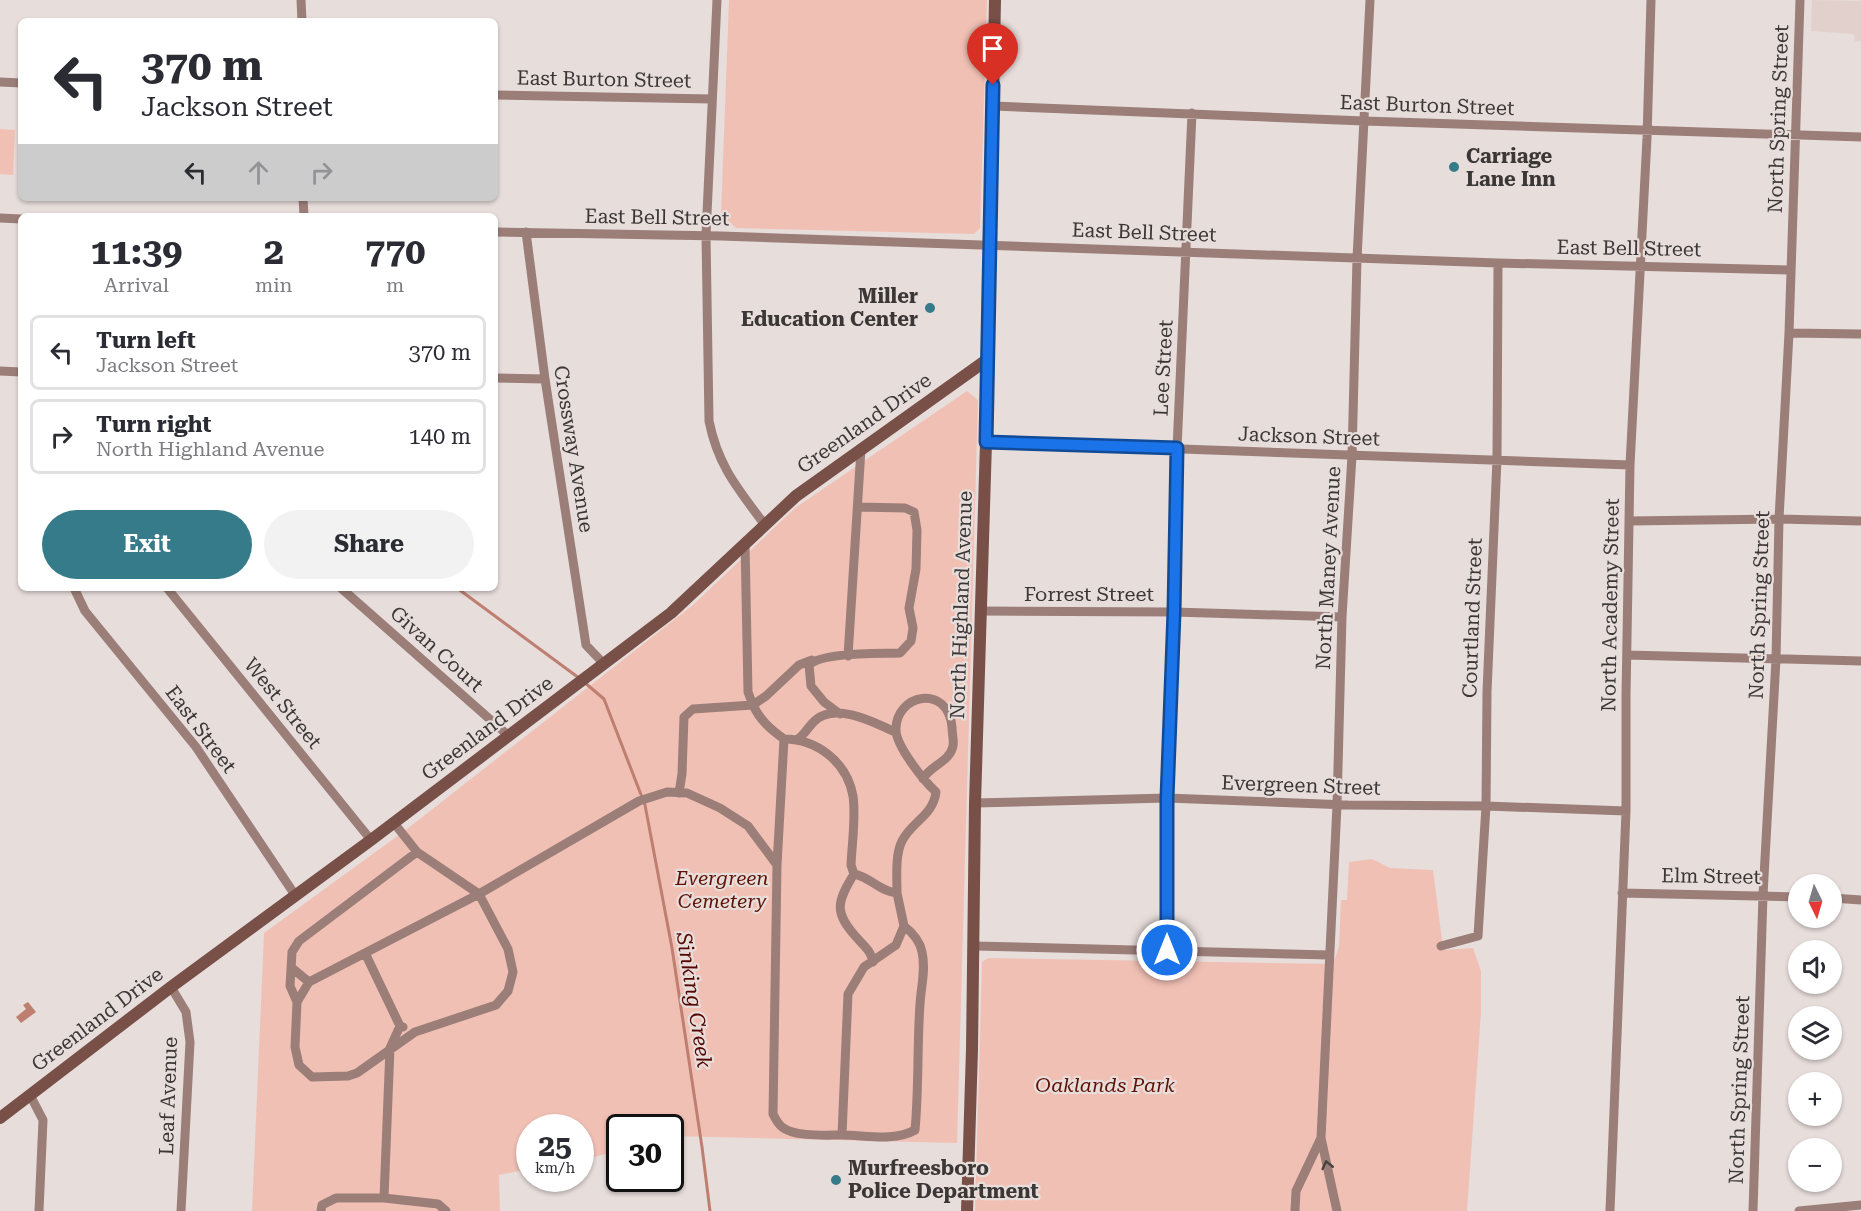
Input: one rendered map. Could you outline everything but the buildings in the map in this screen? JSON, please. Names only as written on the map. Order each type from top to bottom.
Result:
[{"type":"street","points":[[301,0],[302,18]]},
{"type":"street","points":[[717,0],[706,235],[709,421],[713,443],[722,463],[735,486],[765,525]]},
{"type":"street","name":"North Highland Avenue","points":[[967,1211],[995,0]]},
{"type":"street","name":"North Maney Avenue","points":[[1322,1138],[1337,805],[1342,617],[1352,456],[1357,259],[1370,0]]},
{"type":"street","name":"North Academy Street","points":[[1610,1211],[1626,811],[1630,465],[1641,266],[1651,0]]},
{"type":"street","name":"North Spring Street","points":[[1753,1211],[1764,895],[1776,659],[1779,519],[1789,333],[1800,0]]},
{"type":"street","points":[[0,82],[18,83]]},
{"type":"street","name":"East Burton Street","points":[[498,95],[712,99]]},
{"type":"street","name":"East Burton Street","points":[[993,106],[1861,137]]},
{"type":"street","name":"Lee Street","points":[[1167,950],[1167,798],[1177,448],[1192,113]]},
{"type":"street","points":[[0,218],[18,219]]},
{"type":"street","name":"East Bell Street","points":[[498,232],[706,235],[1357,259],[1791,270]]},
{"type":"street","name":"Crossway Avenue","points":[[526,232],[545,379],[586,645],[604,664]]},
{"type":"street","name":"Courtland Street","points":[[1441,946],[1478,936],[1486,806],[1487,692],[1497,459],[1498,263]]},
{"type":"street","points":[[1789,333],[1861,334]]},
{"type":"street","name":"Greenland Drive","points":[[0,1118],[671,612],[796,496],[988,359]]},
{"type":"street","points":[[0,371],[18,372]]},
{"type":"street","points":[[498,378],[545,379]]},
{"type":"street","name":"Jackson Street","points":[[986,442],[1630,465]]},
{"type":"street","points":[[848,656],[861,449]]},
{"type":"street","points":[[679,793],[684,717],[693,709],[753,705],[799,665],[815,659],[900,653],[912,641],[913,628],[909,608],[916,569],[917,530],[914,512],[905,508],[858,507]]},
{"type":"street","points":[[1629,520],[1861,521]]},
{"type":"street","points":[[745,544],[748,692],[753,705],[759,717],[784,739],[798,739],[812,744],[839,764],[848,780],[853,796],[851,865],[854,874],[876,883],[888,892],[897,893]]},
{"type":"street","name":"East Street","points":[[75,591],[85,611],[196,747],[296,895]]},
{"type":"street","name":"West Street","points":[[169,591],[371,840]]},
{"type":"street","name":"Givan Court","points":[[344,591],[508,736]]},
{"type":"street","name":"Forrest Street","points":[[980,611],[1174,612],[1342,617]]},
{"type":"street","points":[[1627,655],[1861,661]]},
{"type":"street","points":[[815,659],[809,665],[811,686],[824,702],[840,714]]},
{"type":"street","points":[[842,1135],[848,994],[864,967],[896,945],[904,926],[897,893],[900,844],[908,831],[934,804],[936,792],[922,779],[895,732],[898,715],[912,701],[927,698],[941,702],[951,715],[953,747],[945,759],[926,772],[922,779]]},
{"type":"street","points":[[823,715],[824,702]]},
{"type":"street","points":[[798,739],[805,735],[809,725],[823,715],[840,714],[861,717],[895,732]]},
{"type":"street","points":[[784,739],[777,865],[773,1114],[782,1127],[797,1132],[842,1135],[906,1135],[915,1130],[923,965],[922,951],[914,934],[904,926]]},
{"type":"street","points":[[297,1002],[309,981],[479,894],[643,800],[668,792],[687,793],[720,808],[748,826],[777,865]]},
{"type":"street","name":"Evergreen Street","points":[[975,803],[1167,798],[1337,805],[1486,806],[1626,811]]},
{"type":"street","points":[[394,823],[417,852],[479,894],[508,949],[513,972],[508,991],[496,1005],[415,1032],[357,1073],[348,1076],[312,1077],[299,1065],[295,1047],[297,1002],[290,986],[292,952],[299,941],[417,852]]},
{"type":"street","points":[[854,874],[842,893],[838,910],[847,927],[871,952],[873,962]]},
{"type":"street","name":"Elm Street","points":[[1622,892],[1788,896]]},
{"type":"street","points":[[1842,899],[1861,900]]},
{"type":"street","points":[[974,946],[1329,955]]},
{"type":"street","points":[[365,953],[400,1026],[415,1032]]},
{"type":"street","points":[[292,968],[309,981]]},
{"type":"street","name":"Leaf Avenue","points":[[171,987],[186,1012],[190,1042],[181,1211]]},
{"type":"street","points":[[384,1198],[390,1048],[400,1026]]},
{"type":"street","points":[[30,1095],[44,1120],[39,1211]]},
{"type":"street","points":[[1295,1211],[1296,1191],[1322,1138]]},
{"type":"street","points":[[1322,1138],[1337,1211]]},
{"type":"street","points":[[321,1211],[322,1205],[336,1198],[384,1198],[438,1204],[446,1211]]},
{"type":"street","points":[[1798,1211],[1861,1205]]},
{"type":"shaded area","points":[[1812,0],[1861,1],[1861,41],[1855,41],[1854,34],[1811,31]]},
{"type":"shaded area","points":[[28,1002],[36,1012],[21,1023],[16,1017],[26,1009],[23,1005]]},
{"type":"green space","points":[[729,0],[987,0],[980,228],[974,234],[736,228],[721,214]]},
{"type":"green space","points":[[0,129],[15,130],[13,175],[0,174]]},
{"type":"green space","name":"Evergreen Cemetery","points":[[967,391],[978,400],[957,1143],[684,1136],[684,1114],[606,1114],[606,1154],[594,1157],[594,1114],[516,1114],[516,1172],[499,1175],[500,1211],[252,1211],[264,933],[407,829],[693,605],[795,508]]},
{"type":"green space","name":"Oaklands Park","points":[[1372,859],[1390,868],[1433,870],[1445,950],[1473,948],[1481,971],[1481,1013],[1467,1211],[975,1211],[982,962],[988,958],[1333,964],[1339,946],[1341,900],[1347,900],[1349,862]]},
{"type":"waterway","name":"Sinking Creek","points":[[461,591],[579,678]]},
{"type":"waterway","name":"Sinking Creek","points":[[584,682],[604,699],[645,805],[672,948],[710,1211]]},
{"type":"place","name":"Carriage Lane Inn","points":[[1454,167]]},
{"type":"place","name":"Miller Education Center","points":[[930,308]]},
{"type":"place","name":"Murfreesboro Police Department","points":[[836,1180]]},
{"type":"route","points":[[993,85],[986,442],[1177,448],[1167,798],[1167,950]]}]
